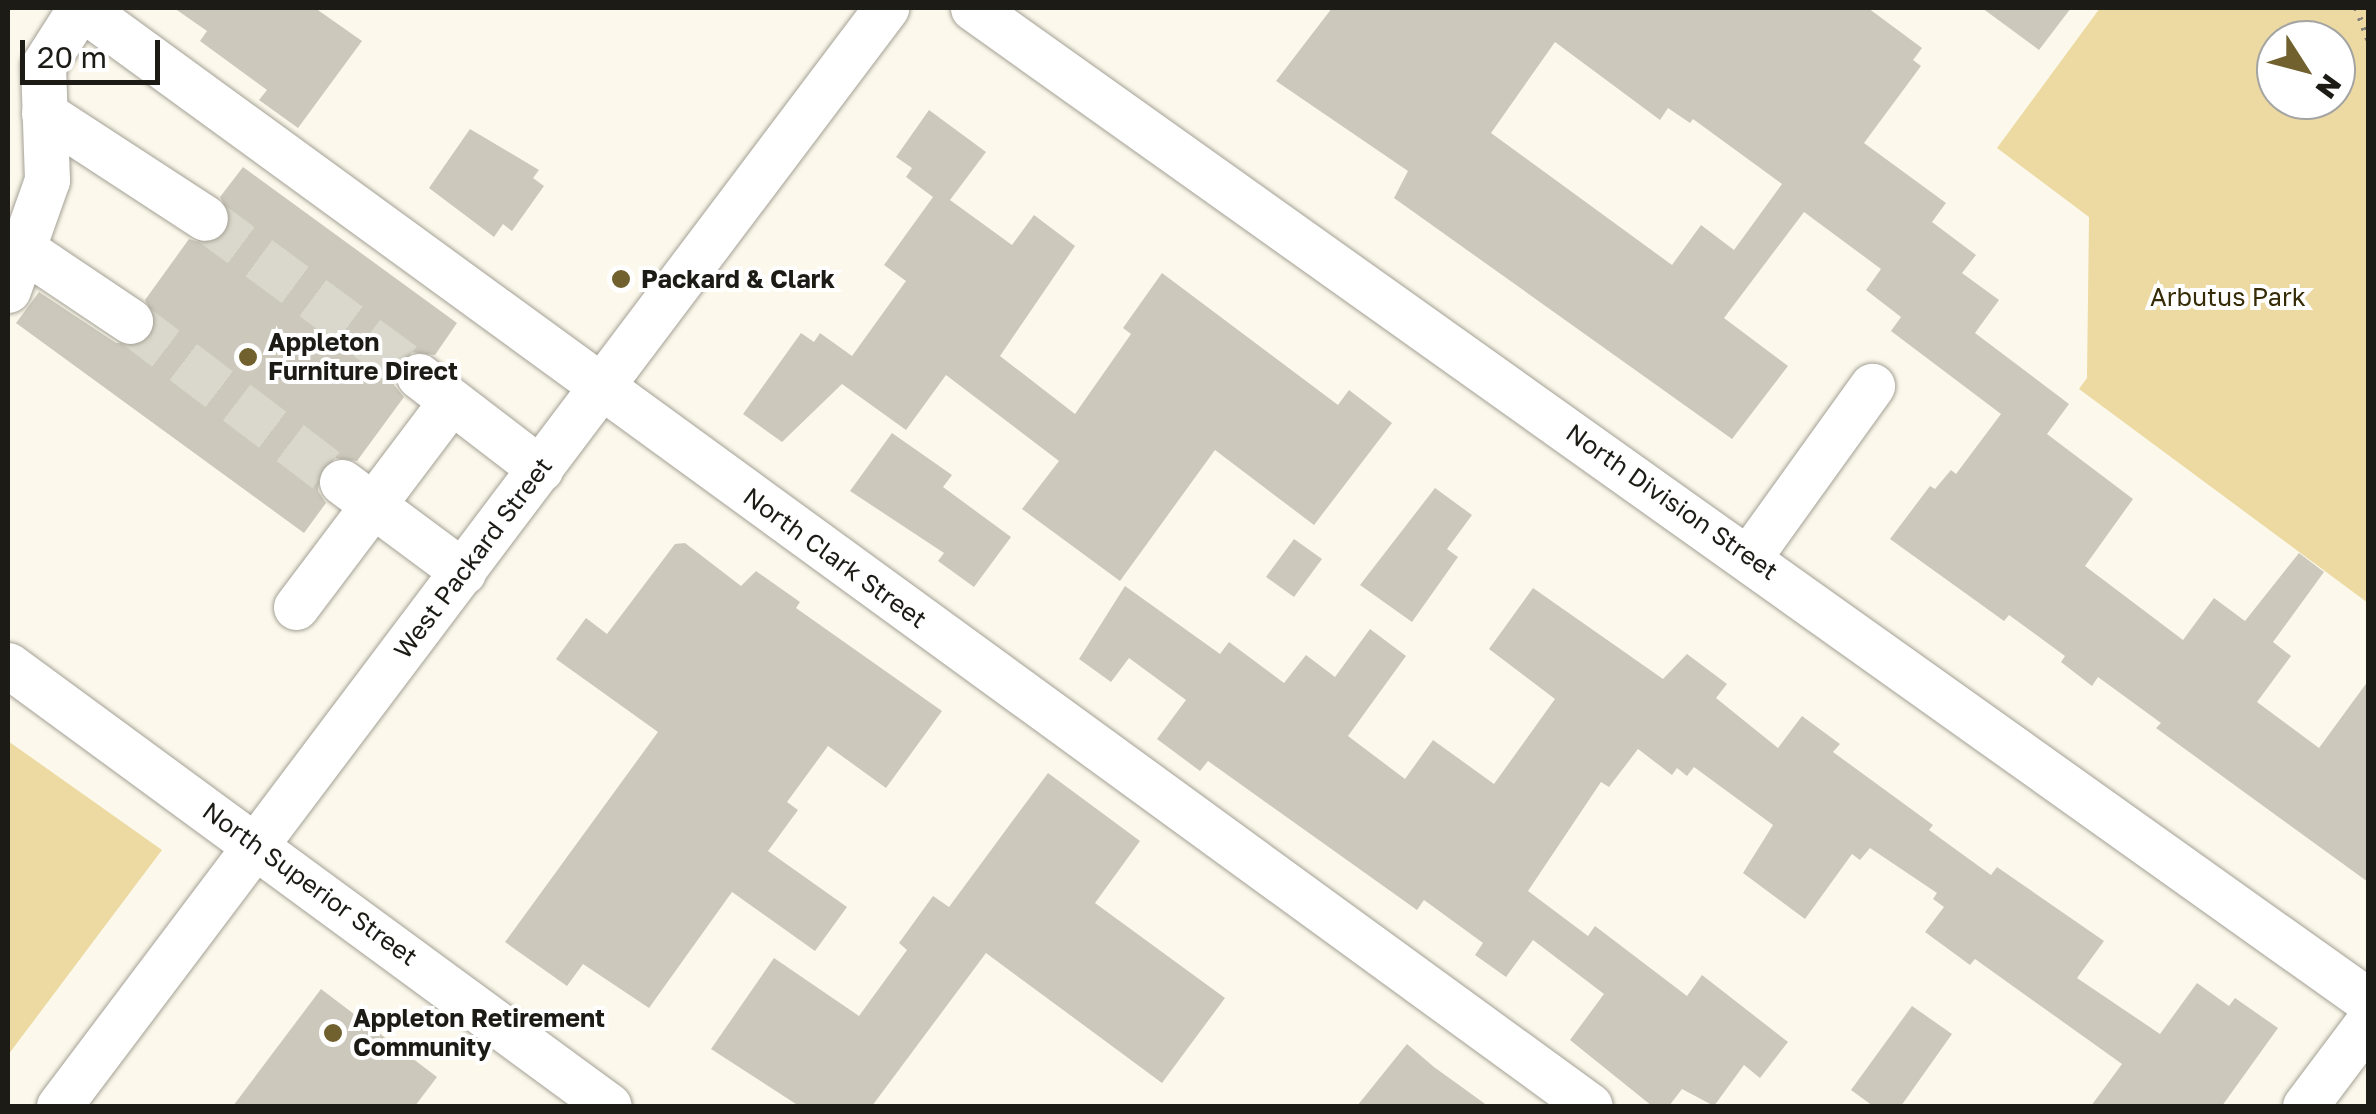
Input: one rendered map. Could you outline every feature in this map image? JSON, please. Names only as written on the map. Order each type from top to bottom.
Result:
[{"type":"street","name":"West Packard Street","points":[[59,1106],[886,8]]},
{"type":"street","name":"North Division Street","points":[[973,8],[1750,557],[2368,1002]]},
{"type":"street","name":"North Clark Street","points":[[88,9],[601,388],[1590,1106]]},
{"type":"street","points":[[8,290],[46,180],[43,66],[88,9]]},
{"type":"street","points":[[44,113],[204,218]]},
{"type":"street","points":[[23,249],[130,321]]},
{"type":"street","points":[[1750,557],[1872,386]]},
{"type":"street","points":[[296,607],[358,494],[435,390],[540,469]]},
{"type":"street","points":[[358,494],[462,572]]},
{"type":"street","name":"North Superior Street","points":[[8,665],[258,844],[609,1106]]},
{"type":"street","points":[[2306,1106],[2368,1022]]},
{"type":"path","points":[[2356,8],[2368,40]]},
{"type":"green space","name":"Arbutus Park","points":[[2100,8],[2368,8],[2368,603],[2079,389],[2087,378],[2089,217],[1997,148]]},
{"type":"green space","points":[[8,741],[162,850],[8,1055]]},
{"type":"building","points":[[174,8],[315,8],[362,41],[298,128],[259,100],[267,90],[200,41],[207,31]]},
{"type":"building","points":[[1332,8],[1868,8],[1922,48],[1913,60],[1921,66],[1864,143],[1946,203],[1932,222],[1976,255],[1962,273],[1999,300],[1975,333],[2069,404],[2047,434],[2133,499],[2085,566],[2183,640],[2214,598],[2245,621],[2299,553],[2324,572],[2273,642],[2291,656],[2257,702],[2319,748],[2368,681],[2368,882],[2156,728],[2161,723],[2098,677],[2092,686],[2061,662],[2065,656],[2009,615],[2004,621],[1890,539],[1930,486],[1935,489],[1951,470],[1956,474],[2001,414],[1891,331],[1901,317],[1866,290],[1881,269],[1804,212],[1724,318],[1788,366],[1732,439],[1394,198],[1408,171],[1276,81]],"holes":[[[1555,42],[1660,120],[1668,108],[1690,123],[1693,119],[1782,184],[1734,250],[1701,225],[1672,265],[1491,133]]]},
{"type":"building","points":[[1982,8],[2071,8],[2039,50]]},
{"type":"building","points":[[929,110],[986,152],[950,200],[1012,245],[1034,215],[1075,246],[1000,356],[1075,414],[1131,334],[1123,328],[1162,273],[1338,405],[1349,390],[1392,423],[1314,525],[1215,450],[1120,581],[1022,509],[1059,461],[946,375],[906,430],[842,384],[782,442],[743,414],[801,333],[814,342],[820,333],[852,356],[906,281],[884,265],[933,197],[906,177],[912,168],[896,157]]},
{"type":"building","points":[[470,129],[539,170],[533,178],[544,186],[512,231],[503,224],[494,237],[429,188]]},
{"type":"building","name":"Appleton Furniture Direct","points":[[243,167],[457,323],[435,355],[410,352],[398,361],[394,385],[404,397],[357,461],[333,458],[320,467],[318,491],[326,503],[304,533],[16,323],[39,292],[116,343],[142,344],[156,322],[145,300],[189,239],[205,244],[226,233],[231,218],[220,197]]},
{"type":"building","points":[[892,433],[952,475],[943,487],[1011,537],[974,587],[938,561],[944,553],[850,491]]},
{"type":"building","points":[[1435,488],[1472,515],[1447,549],[1458,557],[1412,622],[1360,585]]},
{"type":"building","points":[[1294,539],[1322,559],[1294,597],[1266,577]]},
{"type":"building","points":[[685,543],[741,586],[756,571],[800,602],[796,608],[942,711],[886,788],[828,746],[787,802],[798,810],[768,851],[847,907],[815,951],[732,892],[649,1008],[583,964],[567,986],[505,942],[658,732],[556,659],[586,618],[607,634],[675,544]]},
{"type":"building","points":[[1125,586],[1220,654],[1229,642],[1284,683],[1306,655],[1335,677],[1370,629],[1406,656],[1348,736],[1405,779],[1433,740],[1494,784],[1555,699],[1489,649],[1533,588],[1663,679],[1687,654],[1727,684],[1716,698],[1778,748],[1802,716],[1840,744],[1833,752],[1933,825],[1929,830],[1991,875],[1997,867],[2104,941],[2077,978],[2160,1034],[2197,983],[2229,1006],[2235,998],[2278,1028],[2222,1106],[2091,1106],[2122,1064],[1975,959],[1970,965],[1925,932],[1944,907],[1933,899],[1937,893],[1870,848],[1860,860],[1852,854],[1805,919],[1743,873],[1773,825],[1694,767],[1687,776],[1677,768],[1672,775],[1638,749],[1609,787],[1601,782],[1528,891],[1588,936],[1595,926],[1687,996],[1702,975],[1788,1042],[1760,1078],[1744,1065],[1714,1106],[1682,1089],[1669,1106],[1652,1106],[1570,1040],[1604,994],[1533,940],[1506,977],[1475,955],[1483,943],[1424,900],[1417,910],[1208,761],[1200,771],[1157,739],[1186,700],[1129,658],[1111,682],[1079,659]]},
{"type":"building","points":[[1048,773],[1140,841],[1095,903],[1225,998],[1162,1083],[986,953],[872,1106],[799,1106],[711,1049],[774,958],[859,1016],[907,950],[899,943],[933,896],[949,907]]},
{"type":"building","name":"Appleton Retirement Community","points":[[321,989],[437,1077],[415,1106],[233,1106]]},
{"type":"building","points":[[1912,1006],[1952,1034],[1901,1106],[1873,1106],[1851,1090]]},
{"type":"building","points":[[1407,1044],[1434,1067],[1488,1106],[1357,1106]]},
{"type":"tunnel","points":[[205,218],[419,376]]},
{"type":"tunnel","points":[[130,321],[342,482]]},
{"type":"place","name":"Packard & Clark","points":[[621,279]]},
{"type":"place","name":"Appleton Furniture Direct","points":[[248,357]]},
{"type":"place","name":"Appleton Retirement Community","points":[[333,1033]]}]
